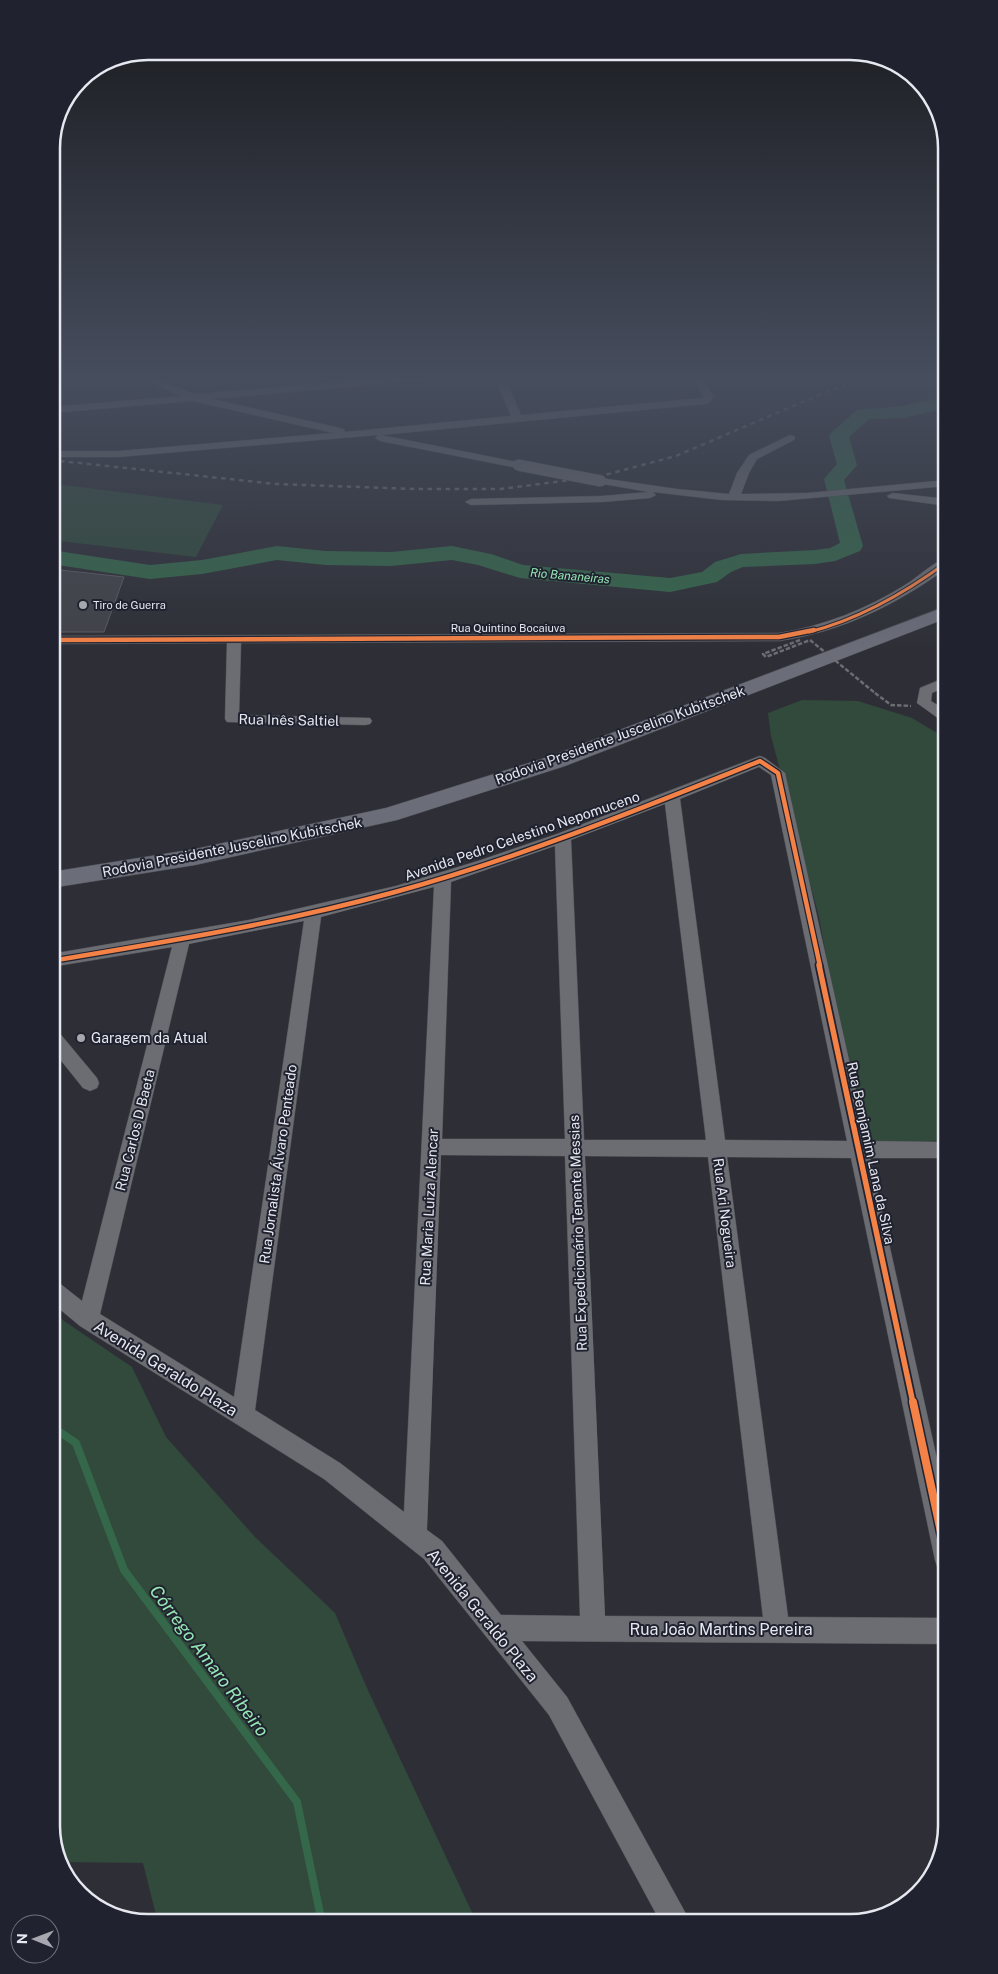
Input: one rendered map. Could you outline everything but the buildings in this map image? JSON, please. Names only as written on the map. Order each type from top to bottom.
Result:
[{"type":"highway","name":"Rodovia Presidente Juscelino Kubitschek","points":[[60,866],[106,862],[216,844],[348,813],[563,745],[652,714],[938,604]]},
{"type":"highway","name":"Rodovia Presidente Juscelino Kubitschek","points":[[60,879],[195,857],[389,815],[558,761],[938,614]]},
{"type":"street","points":[[529,467],[680,493],[734,497],[850,493],[938,484]]},
{"type":"street","points":[[734,497],[746,467]]},
{"type":"street","points":[[471,502],[602,499],[680,493]]},
{"type":"street","points":[[850,493],[914,497],[938,501]]},
{"type":"street","name":"Rua Quintino Bocaiuva","points":[[60,640],[785,637],[845,620],[895,596],[938,568]]},
{"type":"street","name":"Rua Inês Saltiel","points":[[234,639],[232,719],[366,721]]},
{"type":"street","points":[[927,701],[938,690]]},
{"type":"street","points":[[927,701],[938,705]]},
{"type":"street","points":[[927,701],[938,710]]},
{"type":"street","name":"Avenida Pedro Celestino Nepomuceno","points":[[60,960],[182,940],[313,913],[443,878],[563,837],[760,761]]},
{"type":"street","name":"Rua Bemjamim Lana da Silva","points":[[760,761],[778,773],[938,1518]]},
{"type":"street","name":"Rua Ari Nogueira","points":[[672,796],[777,1630]]},
{"type":"street","name":"Rua Expedicionário Tenente Messias","points":[[563,837],[593,1629]]},
{"type":"street","name":"Rua Maria Luiza Alencar","points":[[415,1536],[443,878]]},
{"type":"street","name":"Rua Jornalista Álvaro Penteado","points":[[243,1416],[313,913]]},
{"type":"street","name":"Rua Carlos D Baeta","points":[[88,1320],[182,940]]},
{"type":"street","points":[[60,1046],[90,1083]]},
{"type":"street","points":[[432,1147],[938,1150]]},
{"type":"street","name":"Avenida Geraldo Plaza","points":[[60,1297],[88,1320],[332,1471],[433,1550],[558,1706],[672,1914]]},
{"type":"street","name":"Rua João Martins Pereira","points":[[496,1628],[938,1631]]},
{"type":"path","points":[[800,640],[762,654],[766,657],[810,640],[891,705],[906,707],[927,701]]},
{"type":"green space","points":[[60,485],[223,505],[196,557],[60,541]]},
{"type":"green space","points":[[802,700],[858,701],[912,718],[938,734],[938,1140],[873,1144],[852,1085],[840,1032],[819,917],[771,736],[768,713]]},
{"type":"green space","points":[[60,1317],[132,1367],[166,1437],[255,1537],[335,1613],[366,1686],[473,1914],[156,1914],[143,1863],[68,1862],[60,1832]]},
{"type":"waterway","name":"Rio Bananeiras","points":[[60,558],[150,572],[202,567],[277,553],[326,558],[391,559],[452,553],[483,559],[520,571],[670,585],[709,577],[723,567],[741,561],[815,557],[835,554],[852,546],[834,479],[845,467]]},
{"type":"waterway","name":"Córrego Amaro Ribeiro","points":[[60,1432],[76,1443],[124,1570],[297,1802],[320,1914]]},
{"type":"railway","points":[[118,467],[276,484],[415,489],[501,489],[601,476],[634,467]]},
{"type":"cycle path","points":[[60,640],[779,637],[823,628],[868,611],[910,588],[938,568]]},
{"type":"cycle path","points":[[60,960],[249,927],[396,892],[444,878],[564,837],[643,808],[760,761],[778,773],[938,1518]]},
{"type":"place","name":"Tiro de Guerra","points":[[83,605]]},
{"type":"place","name":"Garagem da Atual","points":[[81,1038]]}]
